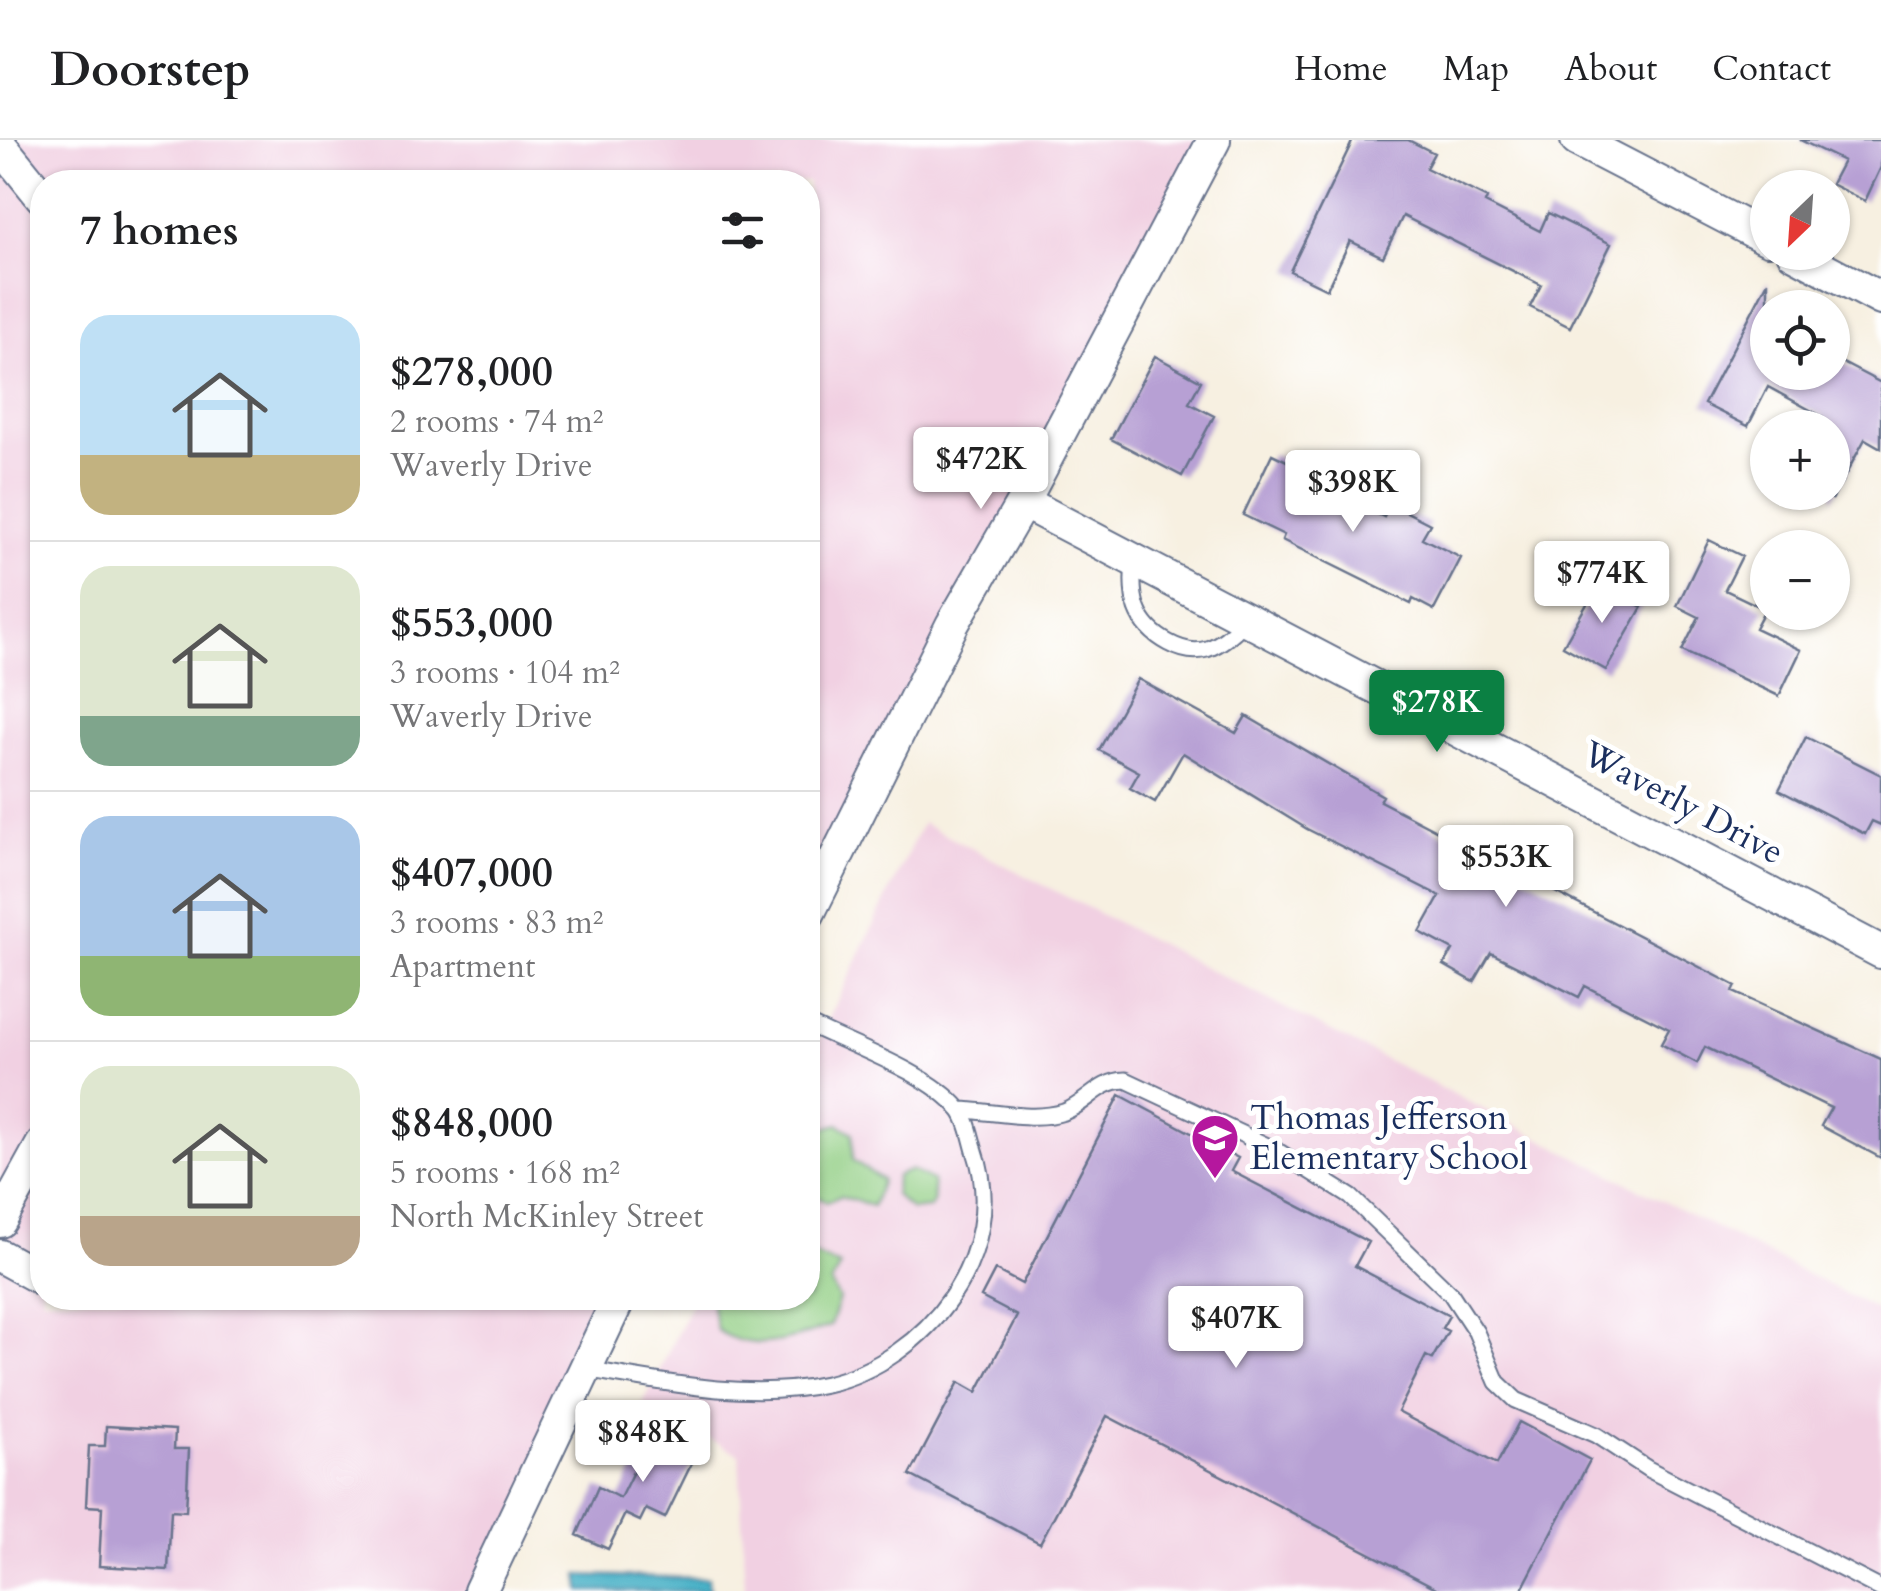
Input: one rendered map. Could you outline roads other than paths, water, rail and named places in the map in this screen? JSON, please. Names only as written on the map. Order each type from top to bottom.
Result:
[{"type":"street","points":[[820,890],[952,625],[1023,502],[1214,140]]},
{"type":"street","points":[[1578,140],[1750,230]]},
{"type":"street","points":[[0,145],[30,182]]},
{"type":"street","points":[[1827,270],[1881,299]]},
{"type":"street","name":"Waverly Drive","points":[[1023,502],[1881,952]]},
{"type":"street","points":[[0,1222],[30,1167]]},
{"type":"street","points":[[0,1256],[30,1273]]},
{"type":"street","points":[[480,1591],[613,1310]]},
{"type":"lane","points":[[1134,562],[1131,588],[1135,606],[1150,631],[1163,640],[1189,650],[1205,650],[1246,621]]},
{"type":"lane","points":[[820,1030],[908,1074],[961,1110],[1054,1114],[1080,1103],[1096,1089],[1126,1080],[1276,1150],[1351,1197],[1452,1294],[1476,1332],[1496,1382],[1516,1400],[1596,1435],[1648,1469],[1881,1589]]},
{"type":"lane","points":[[585,1370],[670,1384],[787,1388],[845,1378],[884,1359],[946,1306],[976,1249],[986,1205],[985,1185],[961,1110]]},
{"type":"water","points":[[579,1575],[708,1578],[709,1591],[581,1591]]},
{"type":"place","name":"Thomas Jefferson Elementary School","points":[[1215,1180]]}]
